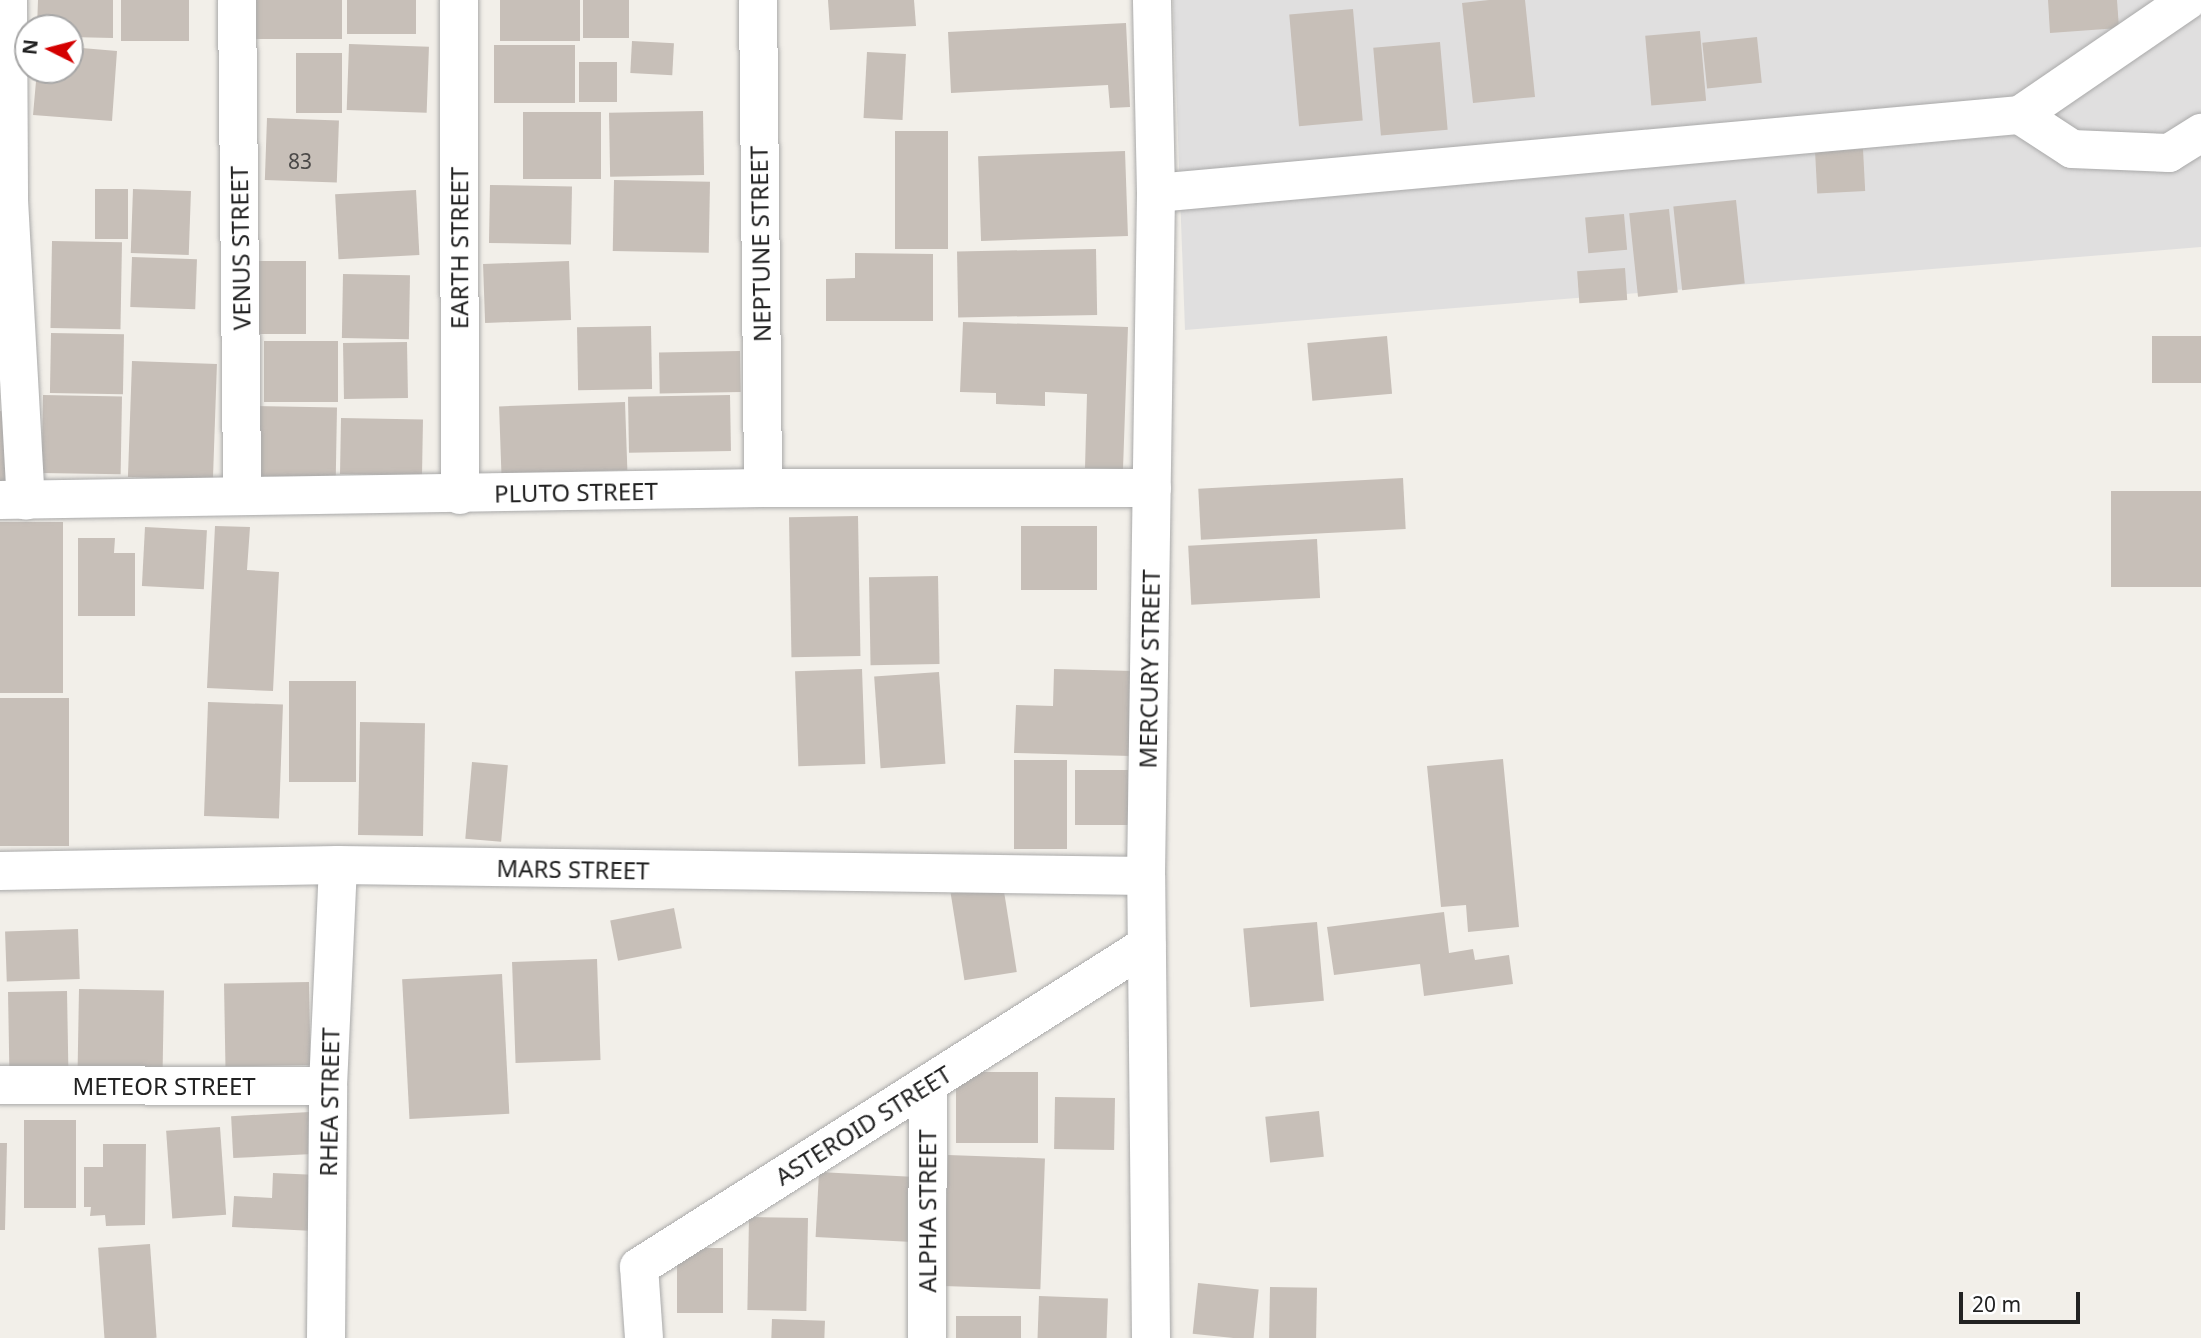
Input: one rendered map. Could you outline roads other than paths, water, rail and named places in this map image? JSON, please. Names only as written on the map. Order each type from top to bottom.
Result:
[{"type":"street","points":[[8,0],[4,201],[13,501]]},
{"type":"street","name":"VENUS STREET","points":[[237,0],[242,496]]},
{"type":"street","name":"EARTH STREET","points":[[459,0],[460,495]]},
{"type":"street","name":"NEPTUNE STREET","points":[[758,0],[763,488]]},
{"type":"street","name":"MERCURY STREET","points":[[1151,1338],[1146,876],[1156,193],[1152,0]]},
{"type":"street","points":[[1156,193],[2020,115],[2188,0]]},
{"type":"street","points":[[2020,115],[2072,149],[2169,153],[2201,133]]},
{"type":"street","name":"PLUTO STREET","points":[[13,501],[763,488],[1152,488]]},
{"type":"street","name":"MARS STREET","points":[[0,872],[338,865],[1146,876]]},
{"type":"street","name":"RHEA STREET","points":[[326,1338],[328,1086],[338,865]]},
{"type":"street","name":"ASTEROID STREET","points":[[643,1338],[639,1267],[1147,945]]},
{"type":"street","name":"ALPHA STREET","points":[[926,1338],[928,1084]]},
{"type":"street","name":"METEOR STREET","points":[[0,1085],[328,1086]]}]
